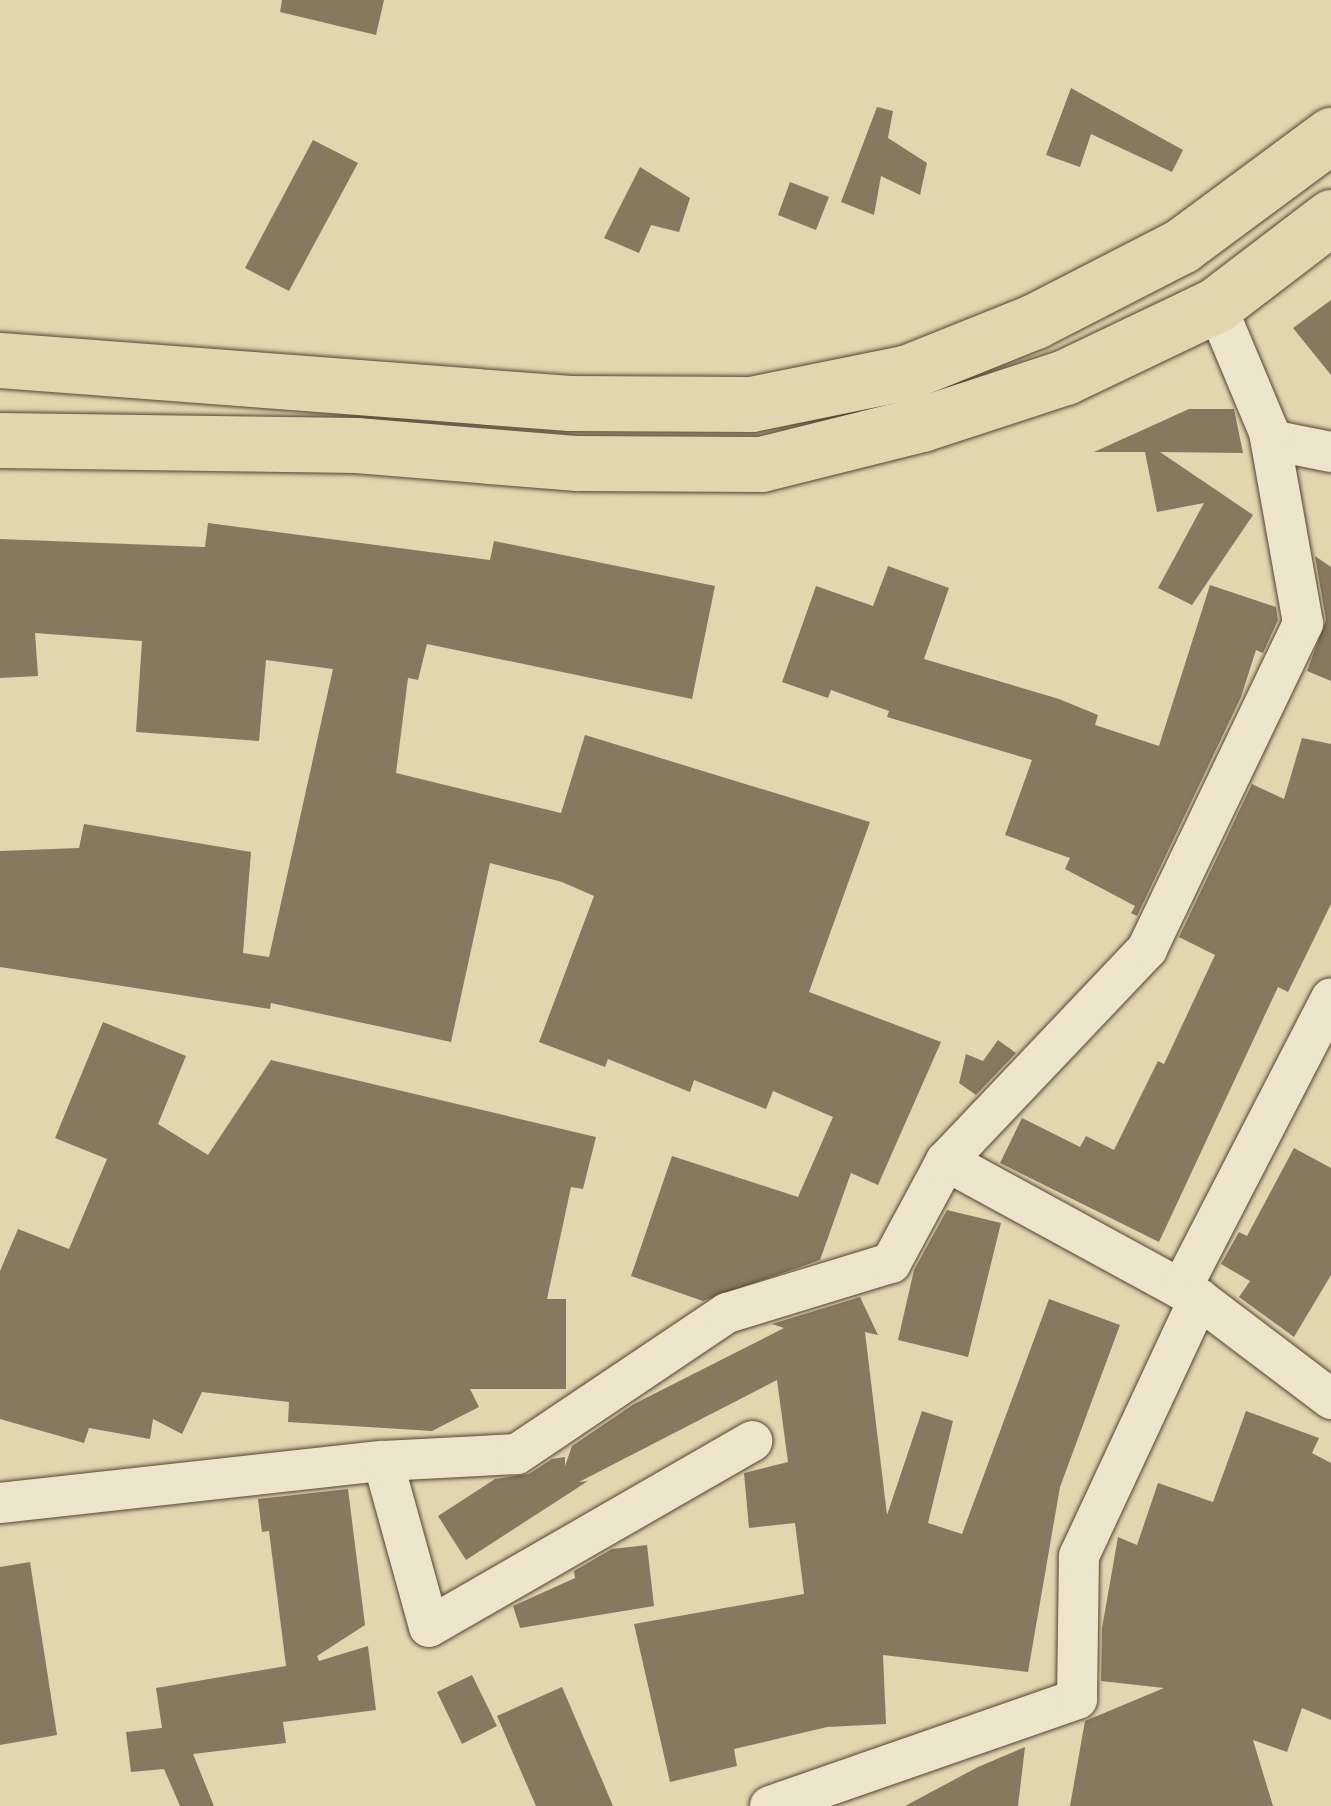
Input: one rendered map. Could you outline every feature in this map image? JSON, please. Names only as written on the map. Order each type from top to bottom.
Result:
[{"type":"highway","points":[[0,360],[569,403],[751,404],[908,372],[1035,321],[1181,246],[1331,134]]},
{"type":"highway","points":[[0,440],[356,445],[577,464],[761,464],[922,424],[1065,377],[1216,306],[1331,216]]},
{"type":"street","points":[[0,1503],[383,1461],[518,1454],[727,1313],[891,1262],[946,1161],[1147,948],[1303,623],[1271,440],[1216,306]]},
{"type":"street","points":[[1271,440],[1331,452]]},
{"type":"street","points":[[770,1806],[1077,1698],[1079,1556],[1190,1294],[1331,998]]},
{"type":"street","points":[[946,1161],[1190,1294],[1331,1398]]},
{"type":"street","points":[[383,1461],[429,1627],[752,1441]]},
{"type":"building","points":[[282,0],[384,0],[376,35],[280,12]]},
{"type":"building","points":[[1071,88],[1183,150],[1172,172],[1091,134],[1080,167],[1046,155]]},
{"type":"building","points":[[877,107],[893,111],[888,138],[927,163],[920,195],[881,176],[874,215],[841,202]]},
{"type":"building","points":[[313,140],[358,163],[289,291],[245,268]]},
{"type":"building","points":[[640,167],[690,198],[679,232],[651,225],[639,253],[604,238]]},
{"type":"building","points":[[790,182],[829,197],[816,230],[778,215]]},
{"type":"building","points":[[1331,300],[1331,375],[1293,328]]},
{"type":"building","points":[[1189,409],[1234,409],[1243,453],[1160,452],[1253,515],[1192,605],[1158,588],[1204,503],[1157,512],[1145,452],[1094,452]]},
{"type":"building","points":[[208,523],[490,560],[494,541],[715,586],[692,699],[427,644],[418,680],[408,678],[396,773],[561,813],[585,735],[870,822],[809,992],[941,1042],[878,1185],[851,1173],[820,1260],[703,1301],[631,1276],[672,1156],[798,1197],[833,1117],[773,1091],[766,1109],[694,1080],[690,1092],[608,1059],[605,1067],[539,1042],[594,896],[562,882],[490,863],[451,1042],[271,1003],[270,1009],[0,967],[0,851],[79,848],[84,824],[251,852],[243,953],[269,957],[333,669],[266,660],[259,741],[136,732],[142,641],[35,633],[38,676],[0,678],[0,539],[205,547]]},
{"type":"building","points":[[1315,556],[1331,567],[1331,681],[1307,671],[1326,620]]},
{"type":"building","points":[[888,566],[949,588],[924,659],[1059,699],[1098,715],[1095,725],[1159,746],[1210,585],[1276,607],[1278,620],[1263,653],[1256,650],[1241,697],[1137,916],[1131,913],[1135,906],[1065,869],[1070,858],[1005,835],[1032,760],[887,717],[889,711],[831,690],[828,698],[782,682],[816,586],[873,606]]},
{"type":"building","points":[[1302,738],[1331,744],[1331,904],[1288,992],[1278,987],[1159,1242],[1000,1163],[1022,1118],[1080,1147],[1086,1136],[1114,1150],[1158,1061],[1164,1064],[1215,955],[1179,937],[1252,784],[1284,799]]},
{"type":"building","points":[[103,1022],[186,1056],[158,1124],[208,1155],[271,1060],[596,1137],[583,1189],[571,1187],[547,1299],[566,1299],[566,1389],[470,1389],[479,1407],[432,1431],[288,1422],[289,1402],[202,1392],[182,1434],[153,1419],[150,1439],[89,1428],[84,1443],[0,1419],[0,1271],[18,1229],[69,1249],[107,1159],[55,1138]]},
{"type":"building","points":[[998,1040],[1016,1053],[976,1095],[959,1083],[966,1054],[983,1061]]},
{"type":"building","points":[[1294,1148],[1331,1168],[1331,1275],[1294,1337],[1239,1297],[1250,1281],[1221,1264],[1239,1232],[1247,1236]]},
{"type":"building","points":[[947,1210],[1001,1223],[968,1357],[898,1340],[914,1270]]},
{"type":"building","points":[[860,1297],[878,1335],[865,1332],[887,1515],[922,1411],[953,1421],[928,1523],[962,1534],[1049,1299],[1120,1325],[1060,1487],[1028,1672],[883,1655],[886,1724],[827,1727],[734,1749],[737,1766],[670,1782],[634,1624],[804,1594],[795,1523],[749,1528],[744,1473],[788,1462],[777,1380],[579,1482],[588,1481],[466,1560],[438,1516],[495,1479],[529,1474],[552,1459],[565,1457],[565,1466],[572,1446],[634,1404],[784,1328],[772,1324]]},
{"type":"building","points":[[1246,1411],[1319,1438],[1312,1453],[1331,1463],[1331,1720],[1302,1708],[1287,1752],[1253,1740],[1273,1806],[1070,1806],[1085,1721],[1164,1688],[1101,1681],[1102,1628],[1118,1537],[1137,1545],[1158,1483],[1213,1502]]},
{"type":"building","points":[[348,1489],[365,1625],[317,1656],[319,1661],[368,1646],[376,1710],[283,1722],[286,1743],[193,1754],[214,1806],[180,1806],[164,1769],[131,1772],[126,1732],[162,1728],[156,1688],[286,1666],[269,1531],[262,1532],[258,1499]]},
{"type":"building","points":[[647,1545],[654,1606],[520,1628],[513,1606],[575,1578],[574,1571],[612,1549]]},
{"type":"building","points":[[30,1562],[57,1735],[0,1745],[0,1567]]},
{"type":"building","points":[[472,1675],[497,1726],[462,1744],[437,1692]]},
{"type":"building","points":[[562,1687],[613,1806],[536,1806],[497,1716]]},
{"type":"building","points":[[1025,1747],[1018,1806],[905,1806],[978,1767]]}]
